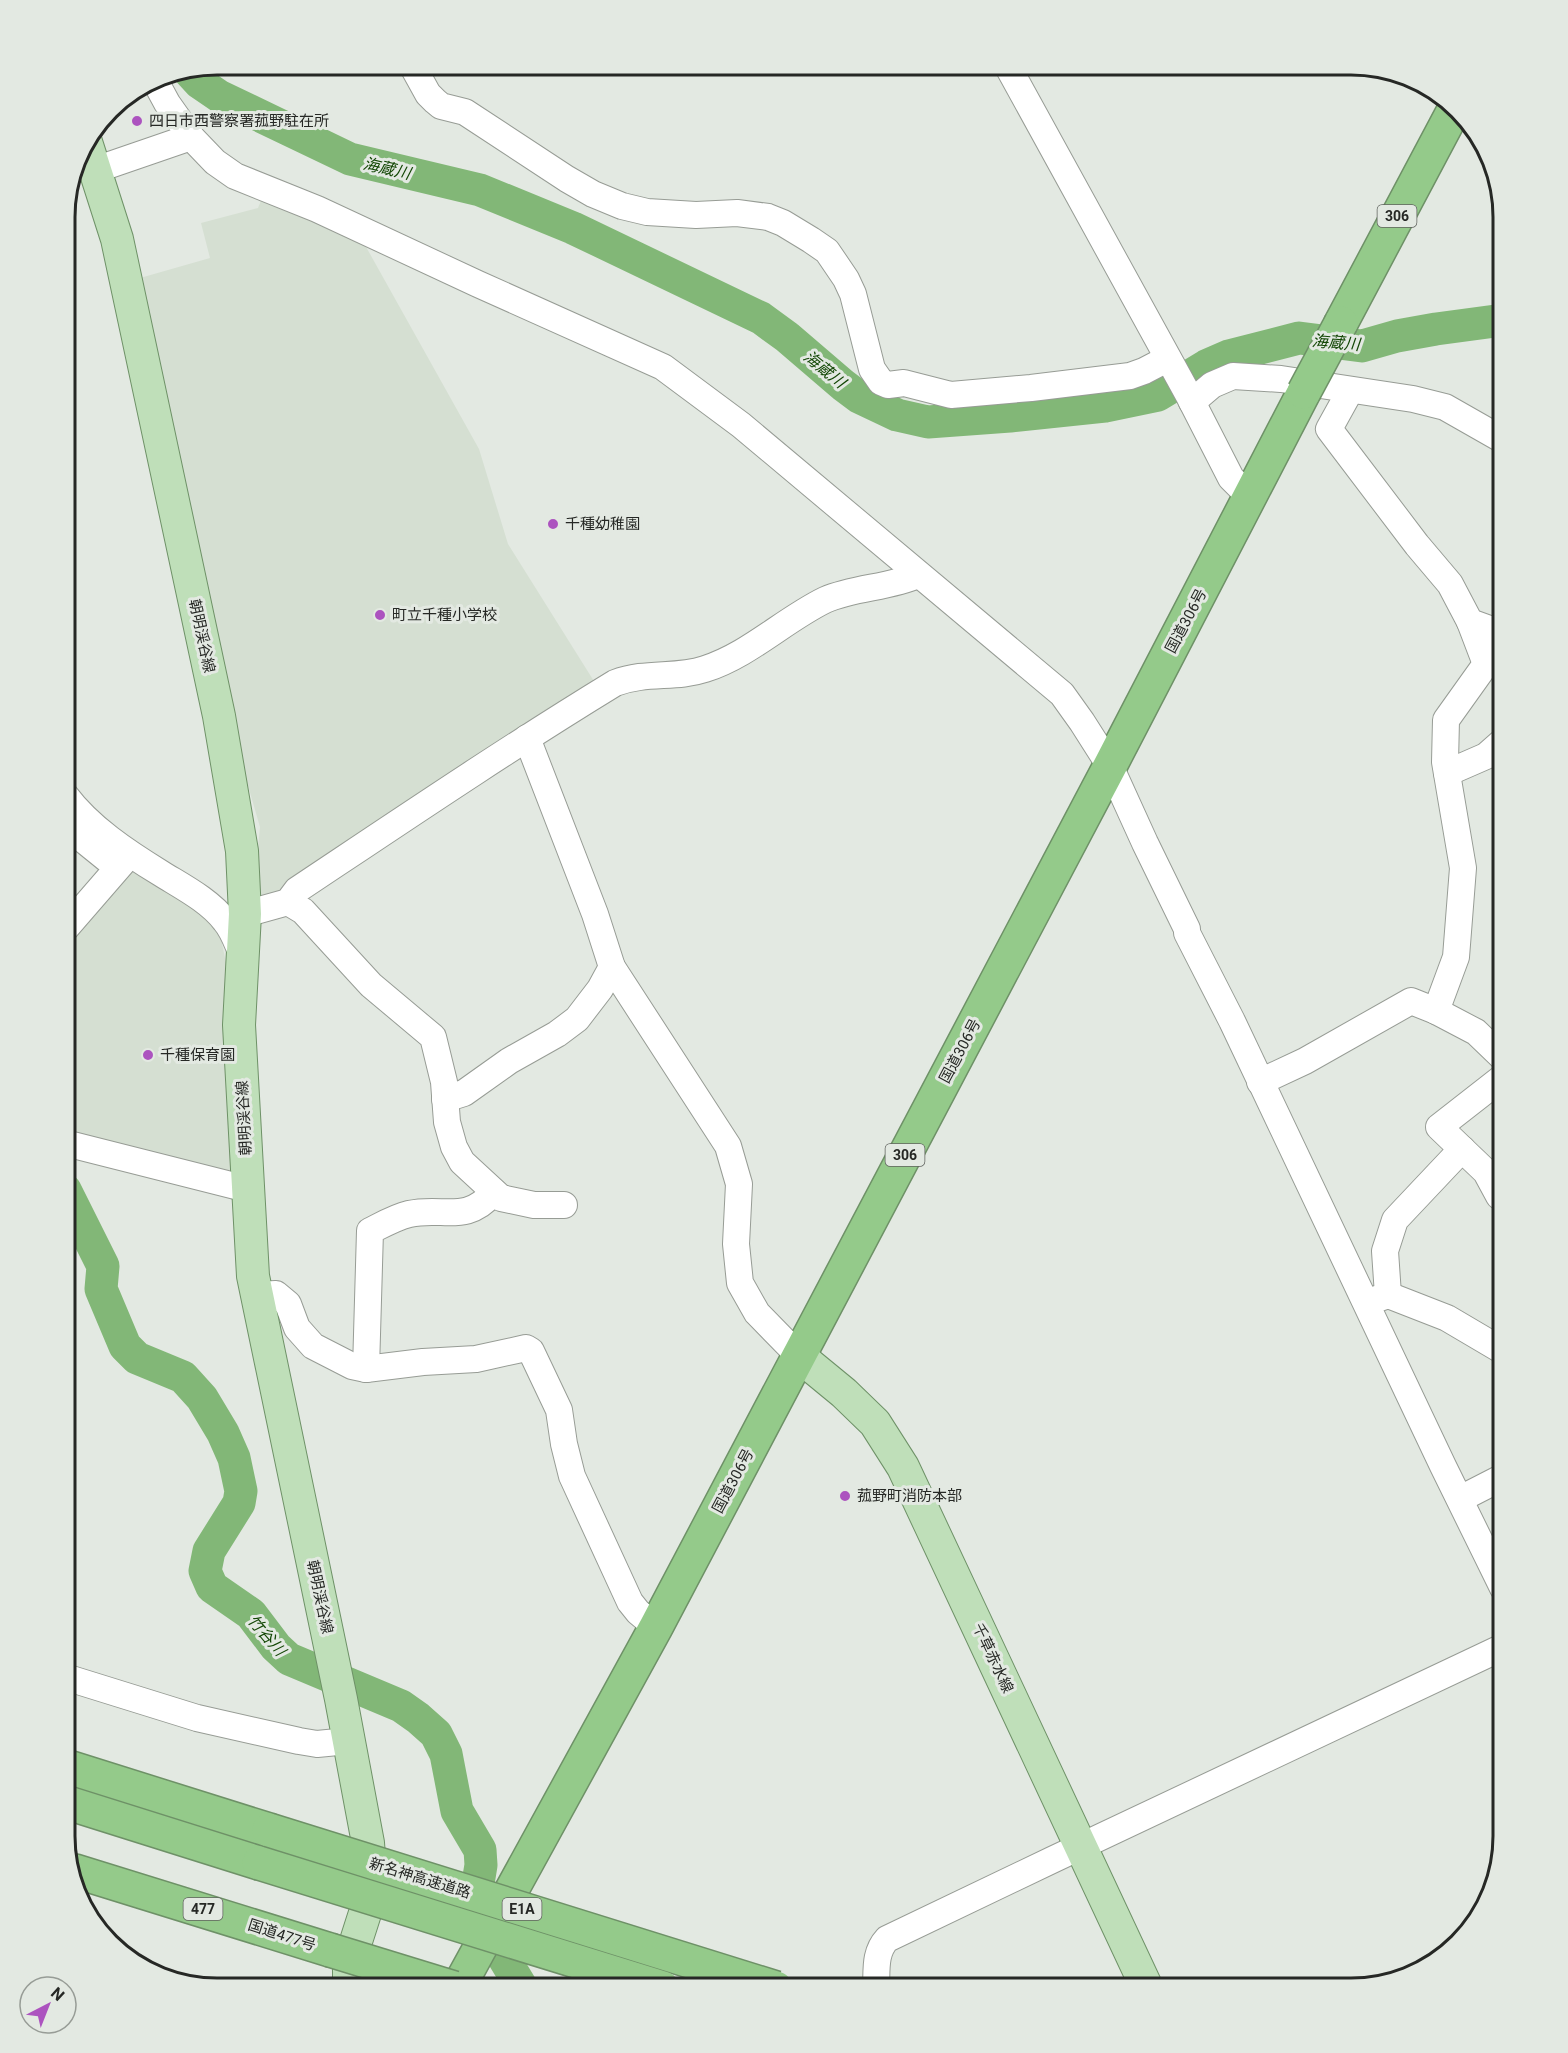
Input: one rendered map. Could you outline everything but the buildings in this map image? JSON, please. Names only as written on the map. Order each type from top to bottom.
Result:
[{"type":"highway","name":"国道306号","points":[[462,1978],[656,1627],[1451,116]]},
{"type":"highway","name":"新名神高速道路","points":[[75,1769],[741,1978]]},
{"type":"highway","name":"E1A","points":[[75,1805],[628,1978]]},
{"type":"highway","name":"国道477号","points":[[80,1873],[420,1978]]},
{"type":"main road","name":"朝明渓谷線","points":[[88,159],[117,239],[219,716],[242,851],[245,914],[239,1025],[253,1276],[341,1699],[368,1843],[371,1881],[366,1910],[349,1963],[349,1978]]},
{"type":"main road","name":"千草赤水線","points":[[799,1356],[844,1393],[875,1423],[903,1467],[1142,1978]]},
{"type":"street","points":[[419,75],[435,101],[441,106],[465,112],[593,194],[622,206],[647,212],[737,213],[768,217],[811,240],[827,251],[846,279],[858,313],[872,369],[881,382],[888,385],[904,383],[951,395],[1130,376],[1169,362]]},
{"type":"street","points":[[1012,75],[1231,478],[1250,497]]},
{"type":"street","points":[[159,88],[191,137],[215,162],[235,176],[317,209],[663,367],[741,425],[1062,694],[1110,766],[1187,929],[1186,933],[1232,1021],[1260,1082],[1377,1299],[1460,1500],[1493,1568]]},
{"type":"street","points":[[89,157],[191,137]]},
{"type":"street","points":[[1190,399],[1212,385],[1233,376],[1281,379],[1413,399],[1445,407],[1493,434]]},
{"type":"street","points":[[1350,391],[1329,429],[1417,545],[1450,584],[1470,622],[1486,664],[1446,720],[1445,762],[1463,868],[1456,957],[1436,1011]]},
{"type":"street","points":[[245,914],[288,902],[297,890],[527,738],[615,683],[629,678],[688,674],[705,670],[739,654],[826,600],[862,588],[906,580],[918,575]]},
{"type":"street","points":[[1470,622],[1493,630]]},
{"type":"street","points":[[527,738],[595,914],[612,967],[728,1146],[739,1185],[736,1244],[740,1283],[758,1313],[799,1356]]},
{"type":"street","points":[[1447,773],[1486,756],[1493,750]]},
{"type":"street","points":[[75,808],[124,861]]},
{"type":"street","points":[[75,831],[124,861],[188,890],[227,923],[242,954]]},
{"type":"street","points":[[75,917],[124,861]]},
{"type":"street","points":[[288,902],[303,911],[371,985],[433,1037],[444,1082],[447,1122],[454,1147],[462,1162],[501,1198],[534,1205],[564,1205]]},
{"type":"street","points":[[445,1099],[464,1093],[509,1061],[557,1034],[577,1019],[600,989],[612,967]]},
{"type":"street","points":[[1260,1082],[1305,1061],[1411,1001],[1476,1032],[1493,1051]]},
{"type":"street","points":[[1493,1072],[1439,1127],[1486,1172],[1493,1185]]},
{"type":"street","points":[[75,1146],[247,1189]]},
{"type":"street","points":[[1377,1299],[1385,1251],[1395,1220],[1462,1149]]},
{"type":"street","points":[[366,1369],[370,1231],[408,1214],[456,1213],[472,1210],[486,1202],[494,1192]]},
{"type":"street","points":[[257,1295],[276,1294],[288,1304],[297,1328],[313,1346],[352,1366],[366,1369],[497,1356],[526,1348],[531,1351],[559,1410],[572,1476],[630,1602],[656,1627]]},
{"type":"street","points":[[1377,1299],[1447,1318],[1493,1345]]},
{"type":"street","points":[[1460,1500],[1493,1482]]},
{"type":"street","points":[[876,1978],[877,1956],[881,1946],[887,1940],[1493,1652]]},
{"type":"street","points":[[75,1680],[197,1718],[317,1744],[348,1741]]},
{"type":"shaded area","name":"町立千種小学校","points":[[262,198],[365,245],[479,449],[508,544],[597,686],[279,896],[257,903],[255,878],[260,827],[232,730],[140,278],[210,258],[201,223],[258,208]]},
{"type":"shaded area","name":"千種保育園","points":[[133,868],[206,914],[220,934],[229,977],[235,1169],[223,1173],[75,1135],[75,929]]},
{"type":"waterway","name":"海蔵川","points":[[194,77],[219,96],[350,159],[480,190],[573,228],[761,318],[859,397],[897,415],[928,422],[1105,406],[1158,395],[1206,366],[1229,356],[1299,338],[1362,346],[1397,336],[1493,321]]},
{"type":"waterway","name":"竹谷川","points":[[75,1210],[103,1266],[101,1289],[125,1346],[137,1358],[183,1377],[202,1398],[223,1433],[234,1458],[241,1491],[239,1503],[209,1551],[205,1571],[212,1587],[251,1614],[276,1647],[289,1659],[401,1706],[436,1734],[446,1754],[457,1811],[480,1850],[481,1865],[475,1902],[479,1917],[516,1978]]},
{"type":"place","name":"四日市西警察署菰野駐在所","points":[[137,121]]},
{"type":"place","name":"千種幼稚園","points":[[553,524]]},
{"type":"place","name":"町立千種小学校","points":[[380,615]]},
{"type":"place","name":"千種保育園","points":[[148,1055]]},
{"type":"place","name":"菰野町消防本部","points":[[845,1496]]}]
